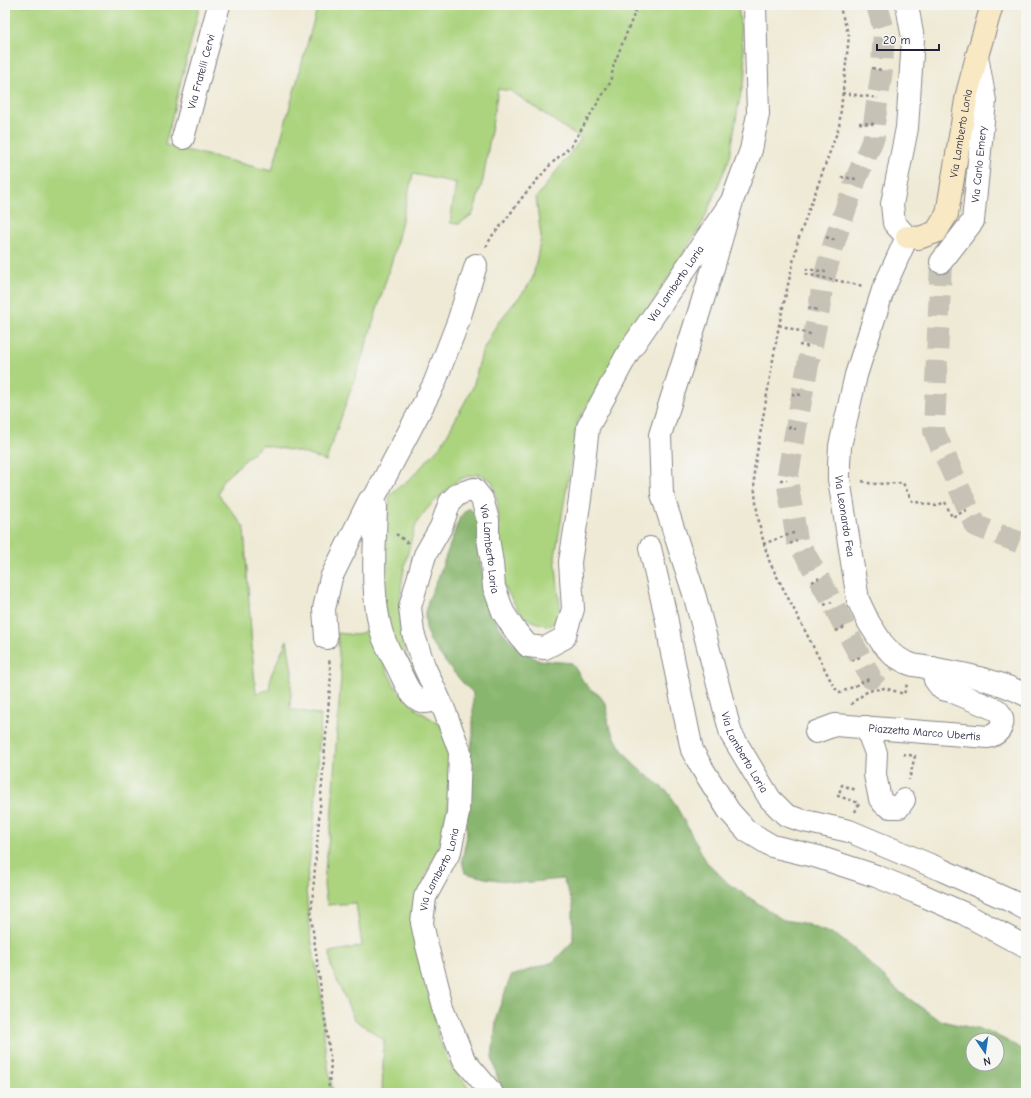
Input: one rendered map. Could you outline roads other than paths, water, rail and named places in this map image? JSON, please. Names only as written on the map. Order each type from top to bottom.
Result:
[{"type":"street","name":"Via Fratelli Cervi","points":[[183,138],[219,5]]},
{"type":"street","name":"Via Lamberto Loria","points":[[755,5],[758,114],[751,150],[732,201],[713,268],[660,435],[662,494],[695,597],[731,734],[770,799],[786,815],[800,820],[849,831],[942,870],[1013,902],[1026,910]]},
{"type":"street","points":[[907,5],[913,39],[907,128],[892,204],[894,223],[907,237]]},
{"type":"street","name":"Via Lamberto Loria","points":[[907,237],[919,238],[936,232],[947,214],[967,94],[992,5]]},
{"type":"street","name":"Via Carlo Emery","points":[[941,262],[973,221],[985,101],[977,56]]},
{"type":"street","name":"Via Lamberto Loria","points":[[492,1093],[464,1060],[444,1007],[422,923],[425,897],[450,851],[458,813],[460,752],[424,666],[413,633],[410,607],[425,555],[440,527],[450,502],[458,494],[474,489],[482,499],[488,520],[488,538],[494,587],[503,612],[514,630],[528,646],[545,648],[564,638],[573,609],[570,562],[580,499],[588,427],[628,353],[732,201]]},
{"type":"street","name":"Via Leonardo Fea","points":[[907,237],[883,290],[856,375],[840,446],[838,464],[839,479],[858,600],[869,623],[892,655],[909,664],[983,679],[1026,695]]},
{"type":"street","points":[[326,638],[324,609],[330,578],[369,501],[373,500],[434,384],[458,322],[476,265]]},
{"type":"street","points":[[373,500],[376,507],[375,593],[383,635],[408,688],[416,698],[424,702],[439,700]]},
{"type":"street","points":[[650,548],[667,621],[671,648],[692,750],[729,811],[747,832],[772,846],[818,857],[876,876],[915,892],[963,913],[1026,947]]},
{"type":"street","name":"Piazzetta Marco Ubertis","points":[[816,732],[835,725],[988,737],[993,736],[1001,729],[1002,718],[997,710],[942,689],[934,680],[934,668]]},
{"type":"street","points":[[866,727],[876,753],[875,775],[880,799],[884,804],[890,807],[899,807],[904,800]]},
{"type":"tunnel","points":[[877,5],[884,30],[882,70],[874,124],[874,137],[856,179],[835,240],[823,281],[819,310],[787,480],[797,540],[832,602],[871,678],[893,655]]},
{"type":"tunnel","points":[[941,262],[934,431],[976,526],[1026,545]]}]
